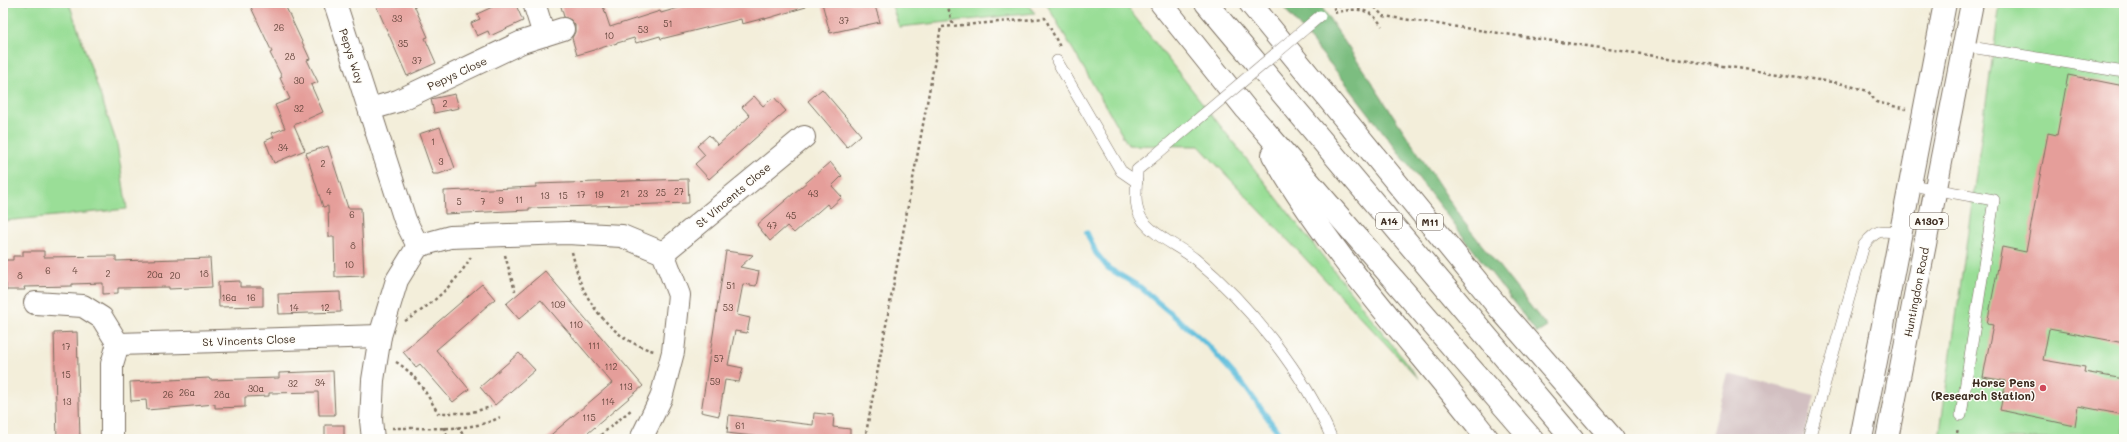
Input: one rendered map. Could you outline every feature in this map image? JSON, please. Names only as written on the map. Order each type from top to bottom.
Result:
[{"type":"main road","name":"Pepys Way","points":[[335,3],[370,109]]},
{"type":"main road","name":"Pepys Close","points":[[370,109],[398,100],[522,42],[553,32],[534,3]]},
{"type":"main road","points":[[1161,3],[1246,109],[1532,439]]},
{"type":"main road","name":"A14","points":[[1206,3],[1573,439]]},
{"type":"main road","name":"M11","points":[[1250,3],[1499,308],[1613,439]]},
{"type":"main road","name":"A1307","points":[[1862,439],[1945,3]]},
{"type":"main road","name":"Huntingdon Road","points":[[1887,439],[1972,3]]},
{"type":"main road","points":[[1937,42],[1964,46]]},
{"type":"main road","points":[[370,109],[405,220],[418,246]]},
{"type":"main road","points":[[1246,109],[1292,190],[1349,266],[1488,439]]},
{"type":"main road","name":"St Vincents Close","points":[[663,253],[804,137]]},
{"type":"main road","points":[[380,435],[371,420],[373,380],[380,336],[397,280],[418,246],[450,237],[566,233],[622,236],[663,253],[678,295],[673,352],[661,398],[641,439]]},
{"type":"main road","points":[[35,304],[83,306],[102,318],[118,344],[112,364],[112,439]]},
{"type":"main road","name":"St Vincents Close","points":[[118,344],[380,336]]},
{"type":"lane","points":[[1320,16],[1137,170],[1136,209],[1144,222],[1195,259],[1228,288],[1254,318],[1277,347],[1305,389],[1332,439]]},
{"type":"lane","points":[[1964,46],[2124,72]]},
{"type":"lane","points":[[1057,62],[1121,170],[1137,182]]},
{"type":"lane","points":[[1911,185],[1994,200],[1960,414]]},
{"type":"lane","points":[[1809,439],[1864,245],[1872,235],[1882,230],[1902,233]]},
{"type":"path","points":[[947,3],[953,26]]},
{"type":"path","points":[[1364,3],[1373,5],[1383,16],[1839,83],[1868,91],[1876,102],[1904,109],[1926,109]]},
{"type":"path","points":[[1320,16],[1347,10],[1364,10],[1375,16],[1382,26]]},
{"type":"path","points":[[865,439],[941,27],[1045,18],[1061,48]]},
{"type":"path","points":[[565,252],[572,251],[576,248]]},
{"type":"path","points":[[572,251],[581,284],[593,307],[606,322],[625,338],[648,349],[659,352]]},
{"type":"path","points":[[403,322],[422,311],[452,283],[463,270],[473,253]]},
{"type":"path","points":[[498,254],[512,254]]},
{"type":"path","points":[[505,254],[515,291]]},
{"type":"path","points":[[392,360],[412,376],[426,393],[438,413],[468,414],[491,407]]},
{"type":"path","points":[[596,439],[636,406]]},
{"type":"path","points":[[380,435],[392,428],[457,427],[478,424],[500,417]]},
{"type":"path","points":[[445,427],[447,439]]},
{"type":"path","points":[[457,427],[467,439]]},
{"type":"shaded area","points":[[1728,374],[1815,395],[1803,439],[1711,439]]},
{"type":"green space","points":[[3,3],[69,3],[117,144],[127,209],[3,221]]},
{"type":"green space","points":[[891,3],[1026,3],[1035,13],[899,27]]},
{"type":"green space","points":[[1046,3],[1124,3],[1419,379],[1199,146],[1128,145]]},
{"type":"green space","points":[[1280,3],[1319,3],[1463,221],[1547,327],[1537,333],[1341,77]]},
{"type":"green space","points":[[2000,3],[2124,3],[2124,439],[1939,439]]},
{"type":"building","points":[[249,3],[284,3],[310,59],[307,60],[318,82],[311,85],[323,112],[294,125],[305,150],[274,163],[265,141],[274,137],[272,133],[285,128],[275,105],[290,99],[280,78],[282,77],[270,53],[272,52]]},
{"type":"building","points":[[375,3],[413,3],[428,37],[425,38],[436,63],[407,76]]},
{"type":"building","points":[[501,3],[515,3],[523,21],[490,36],[488,31],[477,36],[471,23],[480,19],[477,14]]},
{"type":"building","points":[[560,3],[602,3],[610,27],[660,11],[661,13],[695,3],[806,3],[806,7],[765,19],[742,24],[741,19],[661,39],[660,36],[636,43],[634,38],[577,55],[572,38],[575,32],[575,25],[571,20],[564,17]]},
{"type":"building","points":[[822,3],[874,3],[880,22],[830,33]]},
{"type":"building","points":[[2068,75],[2124,86],[2124,343],[2049,329],[2043,360],[2085,367],[2084,372],[2124,379],[2124,415],[2078,406],[2075,426],[2000,410],[2006,381],[1983,377],[1993,325],[1987,324],[2002,247],[2026,252],[2048,133],[2057,135]]},
{"type":"building","points":[[822,89],[861,135],[847,147],[808,101]]},
{"type":"building","points":[[455,94],[459,108],[434,113],[431,99]]},
{"type":"building","points":[[754,96],[763,106],[774,97],[786,111],[709,179],[695,164],[705,155],[697,146],[709,135],[718,145],[750,116],[742,107]]},
{"type":"building","points":[[440,127],[455,168],[439,174],[433,174],[419,134]]},
{"type":"building","points":[[328,146],[348,208],[361,208],[364,276],[335,277],[334,237],[329,237],[328,206],[323,207],[306,153]]},
{"type":"building","points":[[830,162],[842,176],[832,186],[842,197],[830,208],[827,204],[794,233],[787,226],[770,241],[757,225]]},
{"type":"building","points":[[688,179],[689,203],[529,208],[529,210],[445,214],[444,191],[536,187],[536,184]]},
{"type":"building","points":[[23,251],[44,251],[44,257],[116,256],[116,261],[210,258],[212,287],[169,289],[169,287],[118,288],[118,293],[103,294],[103,283],[72,284],[72,286],[24,287],[25,290],[6,290],[6,284],[3,284],[3,260],[13,260],[13,256],[23,256]]},
{"type":"building","points":[[726,251],[753,255],[740,267],[759,271],[756,286],[743,284],[737,315],[750,318],[747,333],[735,331],[728,365],[743,368],[739,382],[725,380],[719,416],[701,412]]},
{"type":"building","points":[[545,271],[643,386],[581,439],[546,439],[612,383],[541,300],[519,319],[506,304]]},
{"type":"building","points":[[240,281],[240,287],[263,287],[263,306],[219,307],[218,282]]},
{"type":"building","points":[[482,284],[495,299],[436,350],[469,389],[453,402],[420,364],[416,367],[403,352]]},
{"type":"building","points":[[340,292],[341,312],[279,314],[278,294]]},
{"type":"building","points":[[77,332],[80,439],[57,439],[54,333]]},
{"type":"building","points":[[519,353],[535,370],[495,405],[480,387]]},
{"type":"building","points":[[333,371],[335,415],[319,415],[318,392],[269,393],[269,396],[245,397],[245,407],[215,408],[215,404],[147,410],[146,400],[131,401],[130,382],[209,378],[210,380],[279,378],[279,373]]},
{"type":"building","points":[[814,413],[834,415],[833,427],[850,429],[850,439],[778,439],[727,433],[729,415],[813,425]]},
{"type":"building","points":[[325,425],[344,425],[344,439],[325,439]]},
{"type":"waterway","points":[[1087,233],[1096,253],[1108,268],[1140,287],[1207,344],[1246,388],[1283,439]]},
{"type":"place","name":"Horse Pens (Research Station)","points":[[2043,388]]}]
